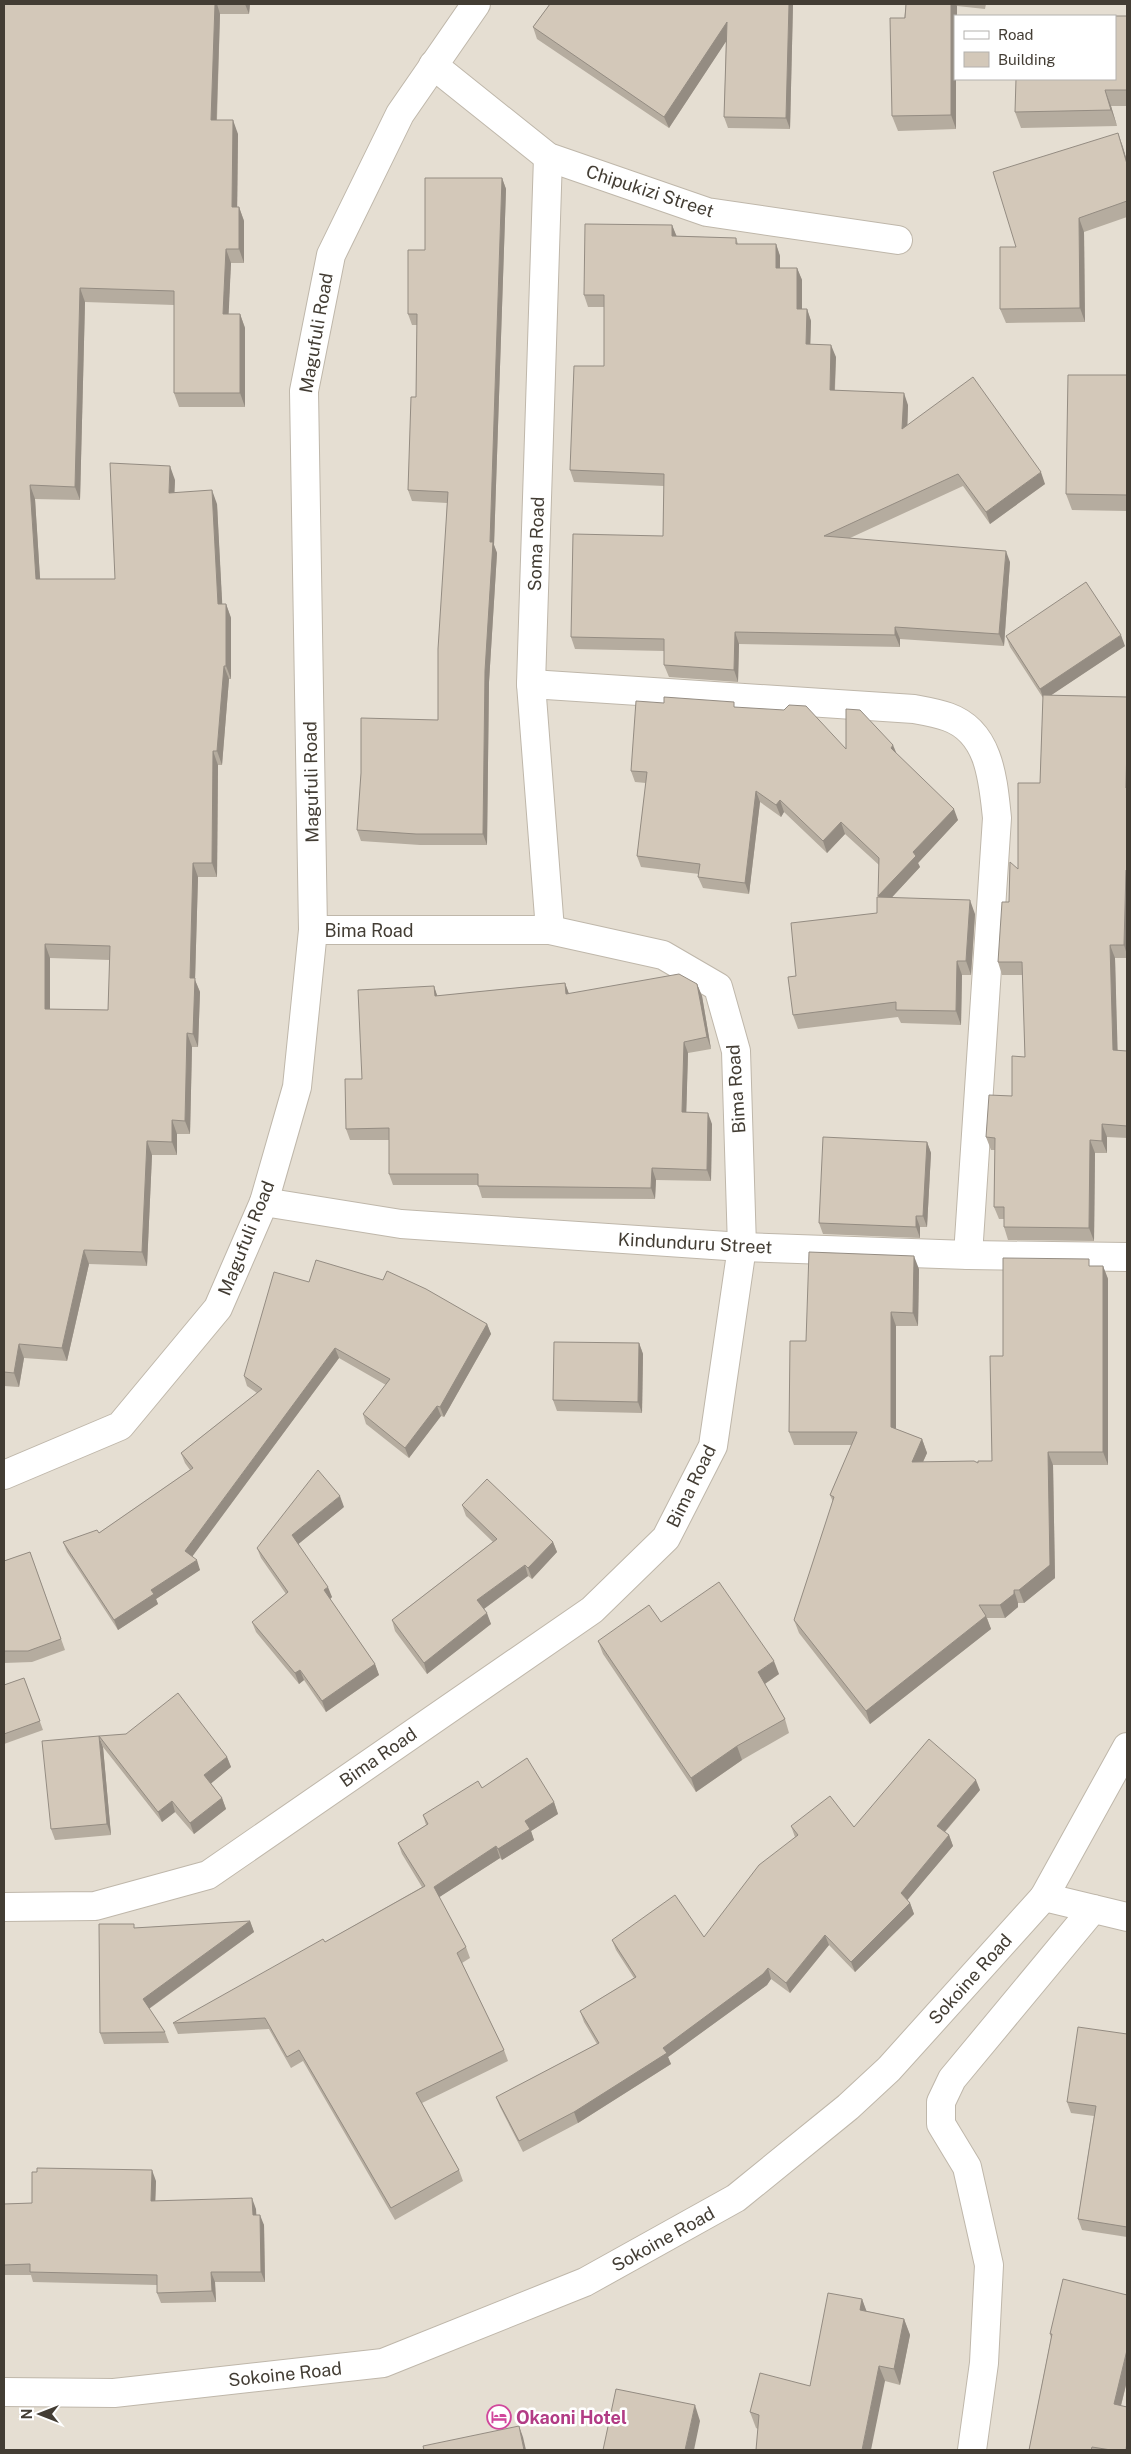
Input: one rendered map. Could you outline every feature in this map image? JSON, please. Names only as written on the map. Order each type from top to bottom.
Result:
[{"type":"street","name":"Magufuli Road","points":[[4,1475],[120,1426],[218,1308],[264,1202],[297,1087],[313,930],[304,391],[331,255],[400,114],[476,4]]},
{"type":"street","name":"Chipukizi Street","points":[[434,66],[548,157],[707,212],[898,240]]},
{"type":"street","name":"Soma Road","points":[[548,157],[531,684],[550,930]]},
{"type":"street","points":[[531,684],[914,709],[949,718],[975,734],[993,773],[997,818],[968,1255]]},
{"type":"street","name":"Bima Road","points":[[4,1907],[95,1906],[208,1875],[592,1610],[666,1538],[713,1446],[742,1247],[736,1051],[718,988],[663,956],[550,930],[313,930]]},
{"type":"street","name":"Kindunduru Street","points":[[264,1202],[401,1224],[742,1247],[968,1255],[1127,1257]]},
{"type":"street","name":"Sokoine Road","points":[[4,2392],[114,2393],[383,2363],[585,2282],[736,2198],[848,2107],[889,2069],[1044,1897],[1127,1747]]},
{"type":"street","points":[[1044,1897],[1127,1917]]},
{"type":"street","points":[[972,2450],[984,2363],[989,2265],[968,2167],[941,2124],[941,2102],[952,2079],[1093,1909]]},
{"type":"shaded area","points":[[4,4],[1127,4],[1127,2450],[4,2450]]},
{"type":"building","points":[[4,4],[215,4],[211,120],[233,120],[232,207],[239,207],[239,249],[226,249],[223,314],[240,314],[240,393],[174,393],[174,291],[80,288],[75,487],[30,485],[36,579],[115,579],[110,463],[170,466],[169,493],[212,490],[218,604],[226,604],[226,666],[224,666],[217,751],[213,751],[212,863],[193,863],[190,978],[195,978],[193,1034],[187,1033],[185,1121],[172,1120],[172,1142],[147,1141],[142,1252],[84,1250],[62,1348],[19,1344],[14,1373],[4,1372]],"holes":[[[45,944],[110,946],[108,1010],[45,1009]]]},
{"type":"building","points":[[550,4],[789,4],[786,118],[724,117],[727,22],[664,117],[533,27]]},
{"type":"building","points":[[906,4],[951,4],[951,115],[892,116],[890,18],[905,18]]},
{"type":"building","points":[[1116,16],[1127,16],[1127,90],[1105,90],[1111,110],[1015,112],[1016,80],[1116,80]]},
{"type":"building","points":[[1118,133],[1127,164],[1127,201],[1079,218],[1080,308],[1000,309],[1000,247],[1016,247],[993,172]]},
{"type":"building","points":[[425,178],[502,178],[490,542],[493,542],[485,671],[483,834],[416,834],[357,830],[361,773],[361,718],[438,720],[438,649],[448,492],[408,490],[411,397],[416,397],[417,314],[408,314],[408,250],[425,250]]},
{"type":"building","points":[[585,224],[672,225],[672,236],[736,238],[736,244],[776,244],[776,268],[797,268],[797,309],[807,309],[806,344],[831,345],[830,390],[904,393],[902,429],[973,377],[1041,472],[986,512],[958,474],[824,536],[1006,551],[999,634],[895,627],[895,635],[735,632],[734,670],[664,665],[664,639],[571,637],[573,534],[663,536],[664,474],[570,470],[574,366],[604,366],[604,295],[584,295]]},
{"type":"building","points":[[1068,375],[1127,375],[1127,495],[1066,494]]},
{"type":"building","points":[[1086,582],[1121,635],[1040,689],[1006,636]]},
{"type":"building","points":[[1043,695],[1127,697],[1127,870],[1124,945],[1110,945],[1113,1050],[1127,1051],[1127,1126],[1102,1124],[1102,1141],[1090,1140],[1089,1228],[1004,1227],[1004,1207],[994,1207],[995,1138],[986,1137],[989,1095],[1012,1096],[1012,1056],[1025,1057],[1022,962],[998,962],[1002,902],[1009,902],[1010,862],[1018,869],[1018,783],[1040,783]]},
{"type":"building","points":[[664,697],[734,702],[734,707],[784,710],[789,705],[806,706],[846,749],[846,709],[860,710],[893,745],[891,748],[954,809],[913,852],[916,856],[878,896],[879,858],[841,822],[823,841],[780,800],[776,805],[756,791],[745,883],[698,877],[700,864],[637,856],[647,772],[631,771],[636,701],[664,703]]},
{"type":"building","points":[[877,897],[970,900],[966,961],[957,961],[956,1011],[896,1010],[896,1002],[793,1015],[788,977],[796,976],[791,923],[877,913]]},
{"type":"building","points":[[679,974],[697,984],[707,1037],[684,1042],[682,1112],[708,1113],[707,1170],[652,1168],[651,1188],[478,1186],[478,1174],[389,1174],[389,1128],[346,1129],[345,1079],[362,1079],[358,990],[434,986],[435,996],[565,983],[566,994]]},
{"type":"building","points":[[823,1137],[927,1142],[923,1216],[916,1216],[916,1227],[819,1223]]},
{"type":"building","points":[[809,1252],[914,1256],[913,1313],[891,1312],[891,1427],[922,1439],[912,1462],[974,1461],[978,1463],[978,1461],[992,1461],[990,1356],[1003,1356],[1003,1258],[1089,1259],[1089,1266],[1103,1266],[1103,1452],[1048,1452],[1050,1565],[1019,1590],[1014,1590],[1014,1594],[1000,1605],[979,1605],[986,1616],[866,1711],[794,1620],[834,1497],[830,1495],[857,1432],[789,1432],[790,1341],[806,1341]]},
{"type":"building","points":[[316,1260],[383,1280],[387,1271],[426,1289],[487,1324],[440,1407],[437,1406],[405,1448],[363,1414],[390,1379],[335,1348],[185,1551],[197,1560],[151,1590],[154,1594],[114,1620],[63,1542],[97,1530],[99,1533],[193,1468],[181,1453],[262,1389],[244,1376],[274,1272],[309,1282]]},
{"type":"building","points":[[554,1342],[639,1343],[638,1402],[553,1400]]},
{"type":"building","points":[[318,1470],[340,1496],[292,1535],[328,1587],[324,1590],[375,1664],[322,1701],[300,1670],[295,1673],[252,1622],[288,1592],[257,1548]]},
{"type":"building","points":[[487,1479],[553,1542],[528,1568],[525,1565],[477,1600],[487,1613],[424,1663],[392,1620],[497,1539],[462,1505]]},
{"type":"building","points":[[30,1552],[61,1639],[28,1651],[4,1651],[4,1561]]},
{"type":"building","points":[[719,1582],[774,1661],[758,1672],[785,1719],[737,1746],[691,1778],[598,1641],[649,1605],[661,1622]]},
{"type":"building","points":[[24,1678],[40,1721],[4,1734],[4,1685]]},
{"type":"building","points":[[178,1693],[227,1757],[204,1775],[222,1798],[190,1823],[172,1801],[158,1812],[99,1736],[126,1734]]},
{"type":"building","points":[[99,1736],[107,1824],[51,1829],[42,1741]]},
{"type":"building","points":[[929,1739],[976,1780],[937,1826],[949,1835],[901,1893],[910,1903],[851,1962],[825,1935],[786,1983],[768,1968],[763,1974],[663,2048],[667,2053],[574,2112],[519,2141],[496,2097],[599,2043],[580,2011],[636,1977],[612,1940],[675,1895],[704,1937],[759,1865],[798,1835],[791,1826],[830,1796],[854,1827]]},
{"type":"building","points":[[527,1758],[554,1802],[525,1821],[530,1829],[498,1849],[496,1846],[434,1887],[466,1947],[457,1953],[504,2050],[416,2093],[459,2170],[391,2208],[299,2050],[287,2057],[265,2018],[173,2023],[323,1939],[325,1942],[425,1886],[398,1843],[428,1824],[423,1815],[478,1781],[482,1788]]},
{"type":"building","points":[[250,1921],[143,1999],[165,2032],[100,2033],[99,1924],[134,1924],[134,1928]]},
{"type":"building","points":[[1078,2027],[1127,2034],[1127,2227],[1078,2219],[1096,2106],[1067,2102]]},
{"type":"building","points":[[37,2168],[152,2170],[151,2201],[252,2198],[253,2215],[260,2215],[261,2272],[211,2272],[212,2291],[157,2293],[157,2275],[30,2272],[30,2264],[4,2265],[4,2204],[32,2203],[32,2172],[37,2172]]},
{"type":"building","points":[[1063,2279],[1127,2295],[1127,2350],[1114,2404],[1127,2407],[1126,2450],[1092,2447],[1091,2450],[1029,2450],[1052,2334],[1050,2334]]},
{"type":"building","points":[[828,2293],[862,2299],[860,2310],[904,2319],[894,2369],[879,2366],[862,2450],[756,2450],[759,2415],[750,2412],[760,2373],[810,2386]]},
{"type":"building","points":[[616,2389],[695,2405],[685,2450],[603,2450]]},
{"type":"building","points":[[519,2426],[524,2450],[424,2450],[423,2446]]},
{"type":"place","name":"Okaoni Hotel","points":[[499,2417]]}]
